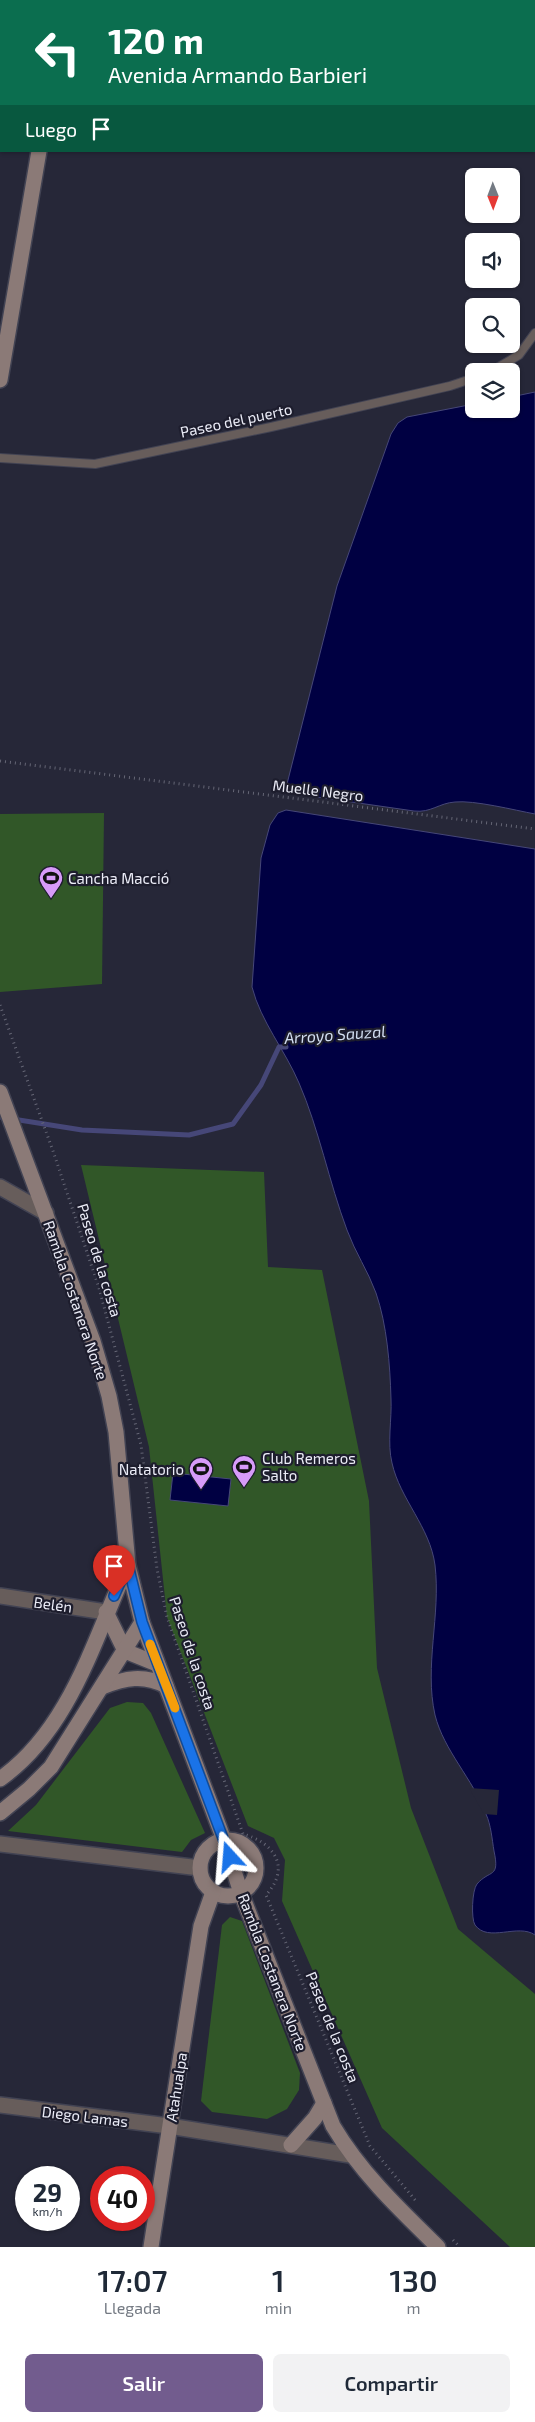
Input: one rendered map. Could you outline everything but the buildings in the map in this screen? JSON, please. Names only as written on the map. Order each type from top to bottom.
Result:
[{"type":"street","points":[[0,380],[39,152]]},
{"type":"street","name":"Rambla Costanera Norte","points":[[0,1092],[93,1341],[109,1396],[116,1432],[128,1565],[142,1622],[224,1840],[241,1893],[333,2126],[350,2155],[382,2193],[443,2241]]},
{"type":"street","points":[[0,1187],[46,1213]]},
{"type":"street","points":[[0,1779],[34,1749],[53,1724],[93,1651],[106,1612],[128,1565]]},
{"type":"street","name":"Belén","points":[[0,1596],[106,1612]]},
{"type":"street","points":[[106,1612],[125,1651],[157,1664]]},
{"type":"street","points":[[0,1813],[29,1789],[51,1767],[142,1622]]},
{"type":"street","points":[[102,1687],[119,1681],[141,1677],[155,1680],[166,1686]]},
{"type":"street","points":[[224,1840],[241,1842],[254,1855],[256,1872],[254,1881],[241,1893],[228,1896],[213,1892],[203,1880],[200,1868],[204,1853],[209,1846],[224,1840]]},
{"type":"street","points":[[0,1844],[200,1868]]},
{"type":"street","name":"Atahualpa","points":[[151,2247],[201,1926],[213,1892]]},
{"type":"street","points":[[292,2146],[315,2118],[324,2103]]},
{"type":"street","name":"Diego Lamas","points":[[0,2105],[169,2126],[350,2155]]},
{"type":"lane","points":[[506,363],[519,356],[535,333]]},
{"type":"lane","name":"Paseo del puerto","points":[[0,458],[95,464],[272,427],[465,381]]},
{"type":"path","name":"Muelle Negro","points":[[0,761],[535,829]]},
{"type":"path","name":"Paseo de la costa","points":[[0,1005],[53,1151],[99,1288],[141,1445],[157,1569],[167,1617],[243,1834],[261,1839],[273,1853],[279,1867],[276,1884],[266,1895],[370,2146],[423,2208]]},
{"type":"path","points":[[443,2241],[460,2247]]},
{"type":"green space","name":"Cancha Macció","points":[[104,813],[102,984],[0,992],[0,814]]},
{"type":"green space","points":[[81,1165],[264,1172],[268,1267],[322,1270],[369,1501],[377,1668],[411,1808],[458,1929],[535,1994],[535,2247],[510,2247],[382,2128],[282,1901],[285,1860],[274,1838],[248,1826],[167,1617],[149,1447]]},
{"type":"green space","points":[[127,1702],[143,1703],[151,1713],[205,1833],[191,1840],[182,1852],[8,1831],[36,1805],[110,1708]]},
{"type":"green space","points":[[230,1917],[242,1921],[300,2073],[299,2090],[287,2109],[267,2119],[212,2112],[201,2101],[222,1925]]},
{"type":"water","points":[[535,392],[535,814],[473,802],[449,803],[425,811],[414,811],[296,794],[287,784],[337,586],[391,434],[398,423],[407,417],[465,406],[465,418],[520,418],[520,395]]},
{"type":"water","points":[[286,810],[535,849],[535,1935],[520,1931],[487,1932],[481,1930],[474,1922],[475,1887],[482,1879],[495,1870],[496,1860],[486,1814],[474,1789],[445,1741],[435,1715],[431,1678],[436,1603],[435,1565],[427,1538],[401,1489],[392,1463],[390,1447],[390,1372],[380,1305],[373,1285],[347,1230],[299,1083],[261,1012],[252,987],[261,858],[270,825],[278,813]]},
{"type":"water","name":"Natatorio","points":[[173,1473],[231,1479],[228,1506],[170,1500]]},
{"type":"pier","points":[[469,1788],[499,1790],[497,1815],[484,1814]]},
{"type":"waterway","name":"Arroyo Sauzal","points":[[0,1117],[82,1130],[189,1135],[233,1124],[261,1085],[279,1047],[286,1047]]},
{"type":"slow traffic","points":[[150,1644],[175,1708]]},
{"type":"place","name":"Cancha Macció","points":[[51,899]]},
{"type":"place","name":"Club Remeros Salto","points":[[244,1488]]},
{"type":"place","name":"Natatorio","points":[[201,1490]]},
{"type":"route","points":[[114,1596],[128,1565],[142,1622],[230,1857]]}]
